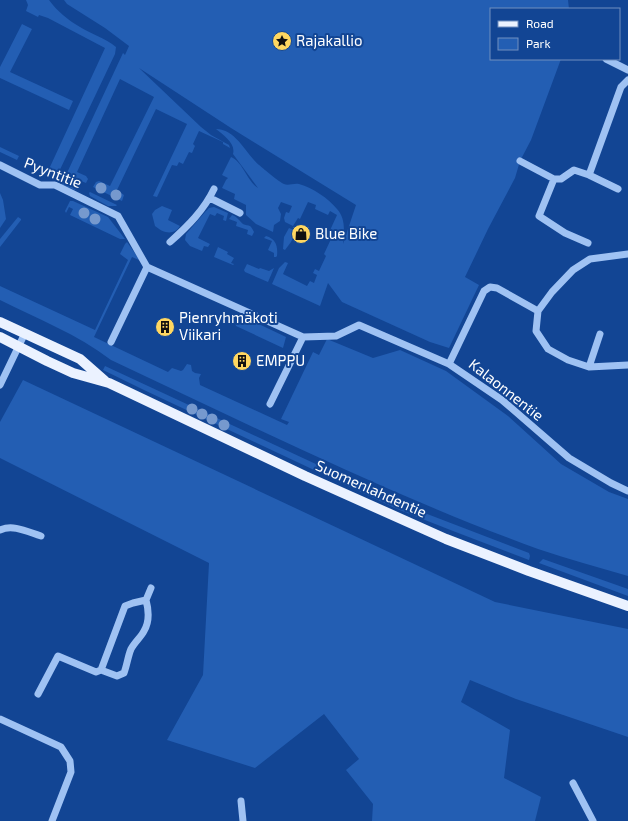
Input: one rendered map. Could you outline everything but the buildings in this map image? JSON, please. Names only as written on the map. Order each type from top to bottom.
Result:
[{"type":"main road","name":"Suomenlahdentie","points":[[0,322],[80,360],[108,383]]},
{"type":"main road","name":"Suomenlahdentie","points":[[0,337],[73,373],[108,383],[319,482],[446,539],[529,571],[628,606]]},
{"type":"street","points":[[608,60],[628,70]]},
{"type":"street","points":[[589,174],[621,87],[628,80]]},
{"type":"street","points":[[520,161],[554,179],[561,179],[574,170],[589,174],[618,189]]},
{"type":"street","name":"Pyyntitie","points":[[0,165],[40,185],[55,185],[118,216],[147,267]]},
{"type":"street","points":[[554,179],[539,216],[565,234],[588,243]]},
{"type":"street","points":[[170,242],[195,217],[210,198],[214,189]]},
{"type":"street","points":[[210,198],[240,213]]},
{"type":"street","points":[[628,254],[590,259],[573,270],[552,292],[538,311],[536,331],[548,349],[568,360],[589,367],[628,365]]},
{"type":"street","points":[[111,342],[147,267],[303,337],[270,404]]},
{"type":"street","points":[[449,364],[484,291],[490,287],[497,288],[538,311]]},
{"type":"street","name":"Kalaonnentie","points":[[303,337],[336,336],[359,326],[449,364],[502,400],[569,458],[611,483],[628,491]]},
{"type":"street","points":[[0,385],[25,333]]},
{"type":"street","points":[[589,367],[600,334]]},
{"type":"street","points":[[0,530],[6,527],[16,528],[41,536]]},
{"type":"street","points":[[38,694],[58,656],[96,672],[101,670],[117,676],[124,673],[134,642],[144,631],[149,620],[149,610],[146,600],[152,588]]},
{"type":"street","points":[[101,670],[125,606],[133,602],[146,600]]},
{"type":"street","points":[[0,719],[61,747],[70,761],[70,772],[52,821]]},
{"type":"street","points":[[573,783],[593,821]]},
{"type":"street","points":[[241,801],[243,821]]},
{"type":"green space","points":[[26,0],[49,0],[59,12],[71,21],[84,30],[116,47],[115,54],[56,178],[48,174],[49,169],[105,48],[48,18],[39,15],[38,17],[26,11],[28,5]]},
{"type":"green space","points":[[64,0],[568,0],[569,8],[490,8],[490,60],[561,60],[531,140],[520,161],[515,178],[465,277],[479,285],[449,348],[430,342],[342,302],[328,283],[320,306],[272,284],[279,268],[285,262],[288,263],[283,274],[307,286],[310,281],[314,283],[317,275],[313,273],[315,269],[319,271],[326,256],[324,254],[331,239],[327,237],[337,215],[330,211],[328,215],[315,209],[316,205],[308,202],[300,219],[298,218],[293,226],[285,222],[284,218],[286,212],[289,213],[292,206],[281,202],[278,208],[281,214],[280,221],[274,225],[273,232],[256,224],[246,215],[246,205],[234,199],[235,194],[222,188],[228,178],[222,175],[231,157],[239,163],[254,185],[258,188],[233,154],[233,146],[231,143],[216,129],[223,130],[235,137],[259,165],[282,183],[286,185],[299,184],[315,191],[329,201],[342,217],[344,225],[343,244],[356,205],[231,128],[139,68],[201,127],[211,135],[229,145],[230,148],[223,144],[223,142],[199,131],[193,144],[195,146],[192,153],[189,152],[183,164],[179,162],[177,166],[172,165],[157,197],[153,196],[187,124],[156,109],[117,190],[124,195],[122,201],[93,187],[96,182],[99,181],[110,186],[154,97],[120,79],[77,172],[86,176],[88,179],[86,183],[66,175],[123,53],[125,55],[129,46],[105,28],[67,4]]},
{"type":"green space","points":[[22,24],[32,29],[10,72],[73,101],[69,110],[0,78],[0,67]]},
{"type":"green space","points":[[0,147],[19,156],[17,160],[0,152]]},
{"type":"green space","points":[[63,179],[81,188],[74,190],[61,184]]},
{"type":"green space","points":[[90,192],[117,205],[108,206],[90,196]]},
{"type":"green space","points":[[0,193],[3,200],[6,219],[0,228]]},
{"type":"green space","points":[[70,201],[108,217],[125,239],[120,239],[70,215],[73,209],[69,207],[66,213],[65,211]]},
{"type":"green space","points":[[162,206],[172,210],[168,220],[180,226],[175,231],[165,232],[155,226],[152,214],[155,210]]},
{"type":"green space","points":[[214,207],[228,213],[226,221],[223,220],[224,216],[217,213],[215,216],[210,214],[198,238],[210,244],[208,247],[204,246],[202,251],[190,246],[185,240],[186,234],[209,208]]},
{"type":"green space","points":[[232,215],[243,224],[251,227],[254,232],[252,236],[247,234],[248,230],[236,226],[237,222],[229,219]]},
{"type":"green space","points":[[18,217],[21,220],[0,247],[0,239]]},
{"type":"green space","points":[[289,228],[296,231],[285,250],[283,249],[284,237]]},
{"type":"green space","points":[[266,236],[276,243],[276,257],[274,257],[274,253],[268,250],[272,241],[264,238]]},
{"type":"green space","points":[[127,242],[139,260],[132,257],[94,337],[168,372],[172,368],[181,371],[187,364],[191,365],[192,371],[201,374],[199,378],[200,385],[287,425],[289,422],[281,419],[313,352],[319,355],[327,339],[373,358],[400,350],[446,371],[508,416],[561,464],[609,492],[628,499],[628,576],[538,549],[376,483],[111,360],[85,342],[0,300],[0,286],[95,330],[128,260],[120,254]]},
{"type":"green space","points":[[218,247],[228,252],[227,254],[234,258],[231,263],[234,264],[233,265],[214,257]]},
{"type":"green space","points":[[247,264],[269,271],[274,268],[268,282],[245,272],[244,270]]},
{"type":"green space","points":[[242,316],[286,337],[283,348],[236,326],[236,319],[240,320]]},
{"type":"green space","points":[[105,366],[391,499],[529,553],[529,560],[397,509],[103,370]]},
{"type":"green space","points":[[23,380],[495,602],[628,629],[628,737],[516,699],[470,680],[461,702],[510,730],[504,778],[541,797],[535,821],[372,821],[373,804],[346,770],[359,759],[324,714],[255,768],[167,740],[203,675],[209,563],[0,458],[0,422]]},
{"type":"green space","points":[[543,559],[628,589],[628,596],[539,563]]},
{"type":"place","name":"Rajakallio","points":[[282,41]]},
{"type":"place","name":"Blue Bike","points":[[301,234]]},
{"type":"place","name":"Pienryhmäkoti Viikari","points":[[165,327]]},
{"type":"place","name":"EMPPU","points":[[242,361]]}]
